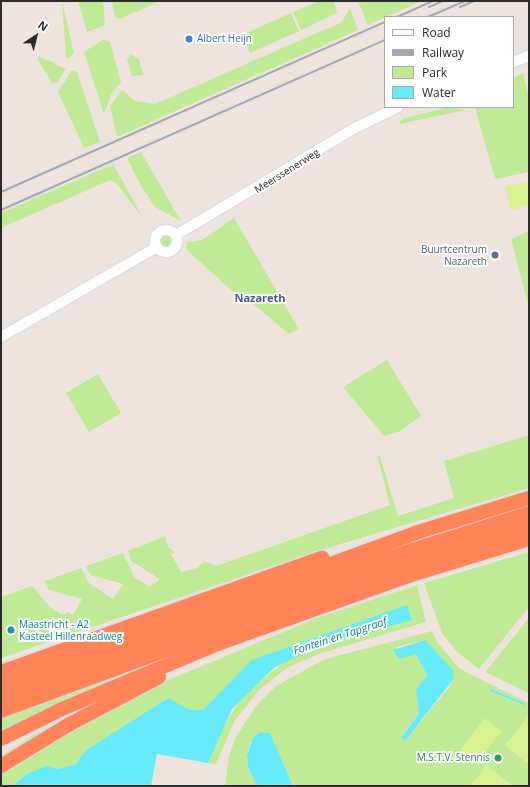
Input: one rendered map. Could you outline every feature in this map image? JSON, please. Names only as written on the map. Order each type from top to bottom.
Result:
[{"type":"highway","points":[[421,552],[529,498]]},
{"type":"highway","points":[[1,684],[421,552],[529,513]]},
{"type":"highway","points":[[1,698],[402,558],[529,526]]},
{"type":"highway","points":[[421,552],[529,539]]},
{"type":"highway","points":[[1,766],[144,684],[295,621],[313,609],[402,558]]},
{"type":"highway","points":[[1,672],[305,564],[402,558]]},
{"type":"highway","points":[[1,711],[402,558]]},
{"type":"highway","points":[[1,740],[103,691],[178,659],[313,609]]},
{"type":"highway","points":[[1,662],[94,633],[109,634]]},
{"type":"highway","points":[[1,751],[103,691]]},
{"type":"street","points":[[514,62],[529,56]]},
{"type":"street","name":"Meerssenerweg","points":[[176,235],[355,128],[396,108]]},
{"type":"street","points":[[168,230],[176,235],[178,243],[172,250],[164,252],[157,247],[155,239],[159,232],[168,230]]},
{"type":"street","points":[[1,337],[157,247]]},
{"type":"green space","points":[[62,1],[74,53],[69,58],[66,58]]},
{"type":"green space","points":[[78,1],[103,1],[105,25],[87,32]]},
{"type":"green space","points":[[112,1],[160,1],[120,19],[115,17]]},
{"type":"green space","points":[[319,1],[334,1],[337,13],[301,30],[293,12]]},
{"type":"green space","points":[[358,1],[422,1],[388,16],[384,16],[384,18],[368,25]]},
{"type":"green space","points":[[350,8],[358,30],[117,137],[110,106],[122,90],[135,101],[155,104],[342,22]]},
{"type":"green space","points":[[291,13],[299,31],[250,53],[242,35]]},
{"type":"green space","points":[[104,39],[110,42],[121,82],[111,94],[104,114],[112,139],[84,52]]},
{"type":"green space","points":[[130,54],[139,59],[143,75],[132,76],[127,60]]},
{"type":"green space","points":[[39,56],[66,69],[57,82],[52,83],[37,58]]},
{"type":"green space","points":[[72,70],[77,72],[100,142],[84,148],[58,92]]},
{"type":"green space","points":[[523,73],[529,97],[529,172],[495,179],[475,108],[514,108],[514,78]]},
{"type":"green space","points":[[446,108],[466,110],[399,124],[402,119]]},
{"type":"green space","points":[[141,152],[181,221],[155,207],[141,186],[127,158]]},
{"type":"green space","points":[[113,164],[143,218],[117,184],[110,180],[1,228],[1,213]]},
{"type":"green space","points":[[529,181],[529,206],[511,210],[505,187]]},
{"type":"green space","points":[[234,218],[299,329],[289,334],[246,298],[243,301],[186,249],[187,242],[202,240]]},
{"type":"green space","points":[[529,231],[529,308],[511,239]]},
{"type":"green space","points":[[166,232],[173,237],[174,240],[169,247],[166,248],[159,243],[158,240],[163,233]]},
{"type":"green space","points":[[387,360],[421,416],[400,431],[384,436],[343,387]]},
{"type":"green space","points":[[98,374],[121,413],[89,432],[66,393]]},
{"type":"green space","points":[[529,435],[529,488],[317,551],[1,658],[1,597],[32,586],[50,607],[62,615],[68,612],[73,615],[82,599],[49,590],[45,581],[81,568],[89,583],[113,599],[123,584],[90,575],[86,566],[123,553],[134,577],[149,586],[155,584],[160,579],[131,561],[128,551],[165,536],[168,547],[175,552],[171,554],[181,572],[197,568],[204,561],[216,566],[390,505],[377,455],[380,456],[398,516],[454,498],[444,461]]},
{"type":"green space","points":[[529,552],[529,607],[479,669],[457,652],[442,633],[424,583]]},
{"type":"green space","points":[[417,585],[426,622],[318,654],[287,668],[259,690],[234,722],[216,764],[208,763],[214,743],[241,698],[287,659],[320,645],[331,631],[203,710],[190,710],[167,698],[76,764],[59,769],[51,767],[25,775],[13,786],[1,786],[1,772],[142,691],[317,618]]},
{"type":"green space","points":[[529,618],[529,693],[485,672]]},
{"type":"green space","points":[[432,631],[437,642],[460,669],[529,703],[529,718],[505,745],[529,764],[529,786],[512,786],[487,766],[470,786],[293,786],[270,733],[261,732],[250,743],[247,755],[248,767],[257,786],[225,786],[229,755],[236,737],[256,706],[276,686],[325,659]],"holes":[[[425,640],[454,671],[450,686],[405,741],[404,733],[419,713],[416,690],[427,675],[416,654],[405,656],[396,647]]]},
{"type":"green space","points":[[213,640],[1,734],[1,716]]},
{"type":"green space","points":[[142,682],[1,763],[1,756],[32,736]]},
{"type":"green space","points":[[528,717],[529,718],[529,764],[505,745]]},
{"type":"green space","points":[[485,718],[502,731],[476,763],[460,750]]},
{"type":"green space","points":[[487,765],[512,786],[470,786]]},
{"type":"water","points":[[407,605],[412,620],[320,645],[275,667],[232,709],[208,763],[157,754],[151,786],[13,786],[25,775],[46,766],[59,769],[76,764],[85,751],[168,698],[190,710],[203,710],[252,660]]},
{"type":"water","points":[[425,640],[454,671],[452,681],[405,741],[402,737],[419,713],[416,690],[427,675],[416,654],[399,659],[393,650]]},
{"type":"water","points":[[261,732],[270,733],[293,786],[257,786],[248,767],[247,755],[253,738]]},
{"type":"waterway","name":"Fontein en Tapgraaf","points":[[491,690],[524,704]]},
{"type":"railway","points":[[399,16],[433,1]]},
{"type":"railway","points":[[429,7],[443,1]]},
{"type":"railway","points":[[430,16],[465,1]]},
{"type":"railway","points":[[460,7],[474,1]]},
{"type":"railway","points":[[1,192],[384,22]]},
{"type":"railway","points":[[1,210],[384,40]]},
{"type":"place","name":"Albert Heijn","points":[[189,39]]},
{"type":"place","name":"Buurtcentrum Nazareth","points":[[495,255]]},
{"type":"place","name":"Maastricht - A2 Kasteel Hillenraadweg","points":[[11,630]]},
{"type":"place","name":"M.S.T.V. Stennis","points":[[498,758]]},
{"type":"district","name":"Nazareth","points":[[260,298]]}]
